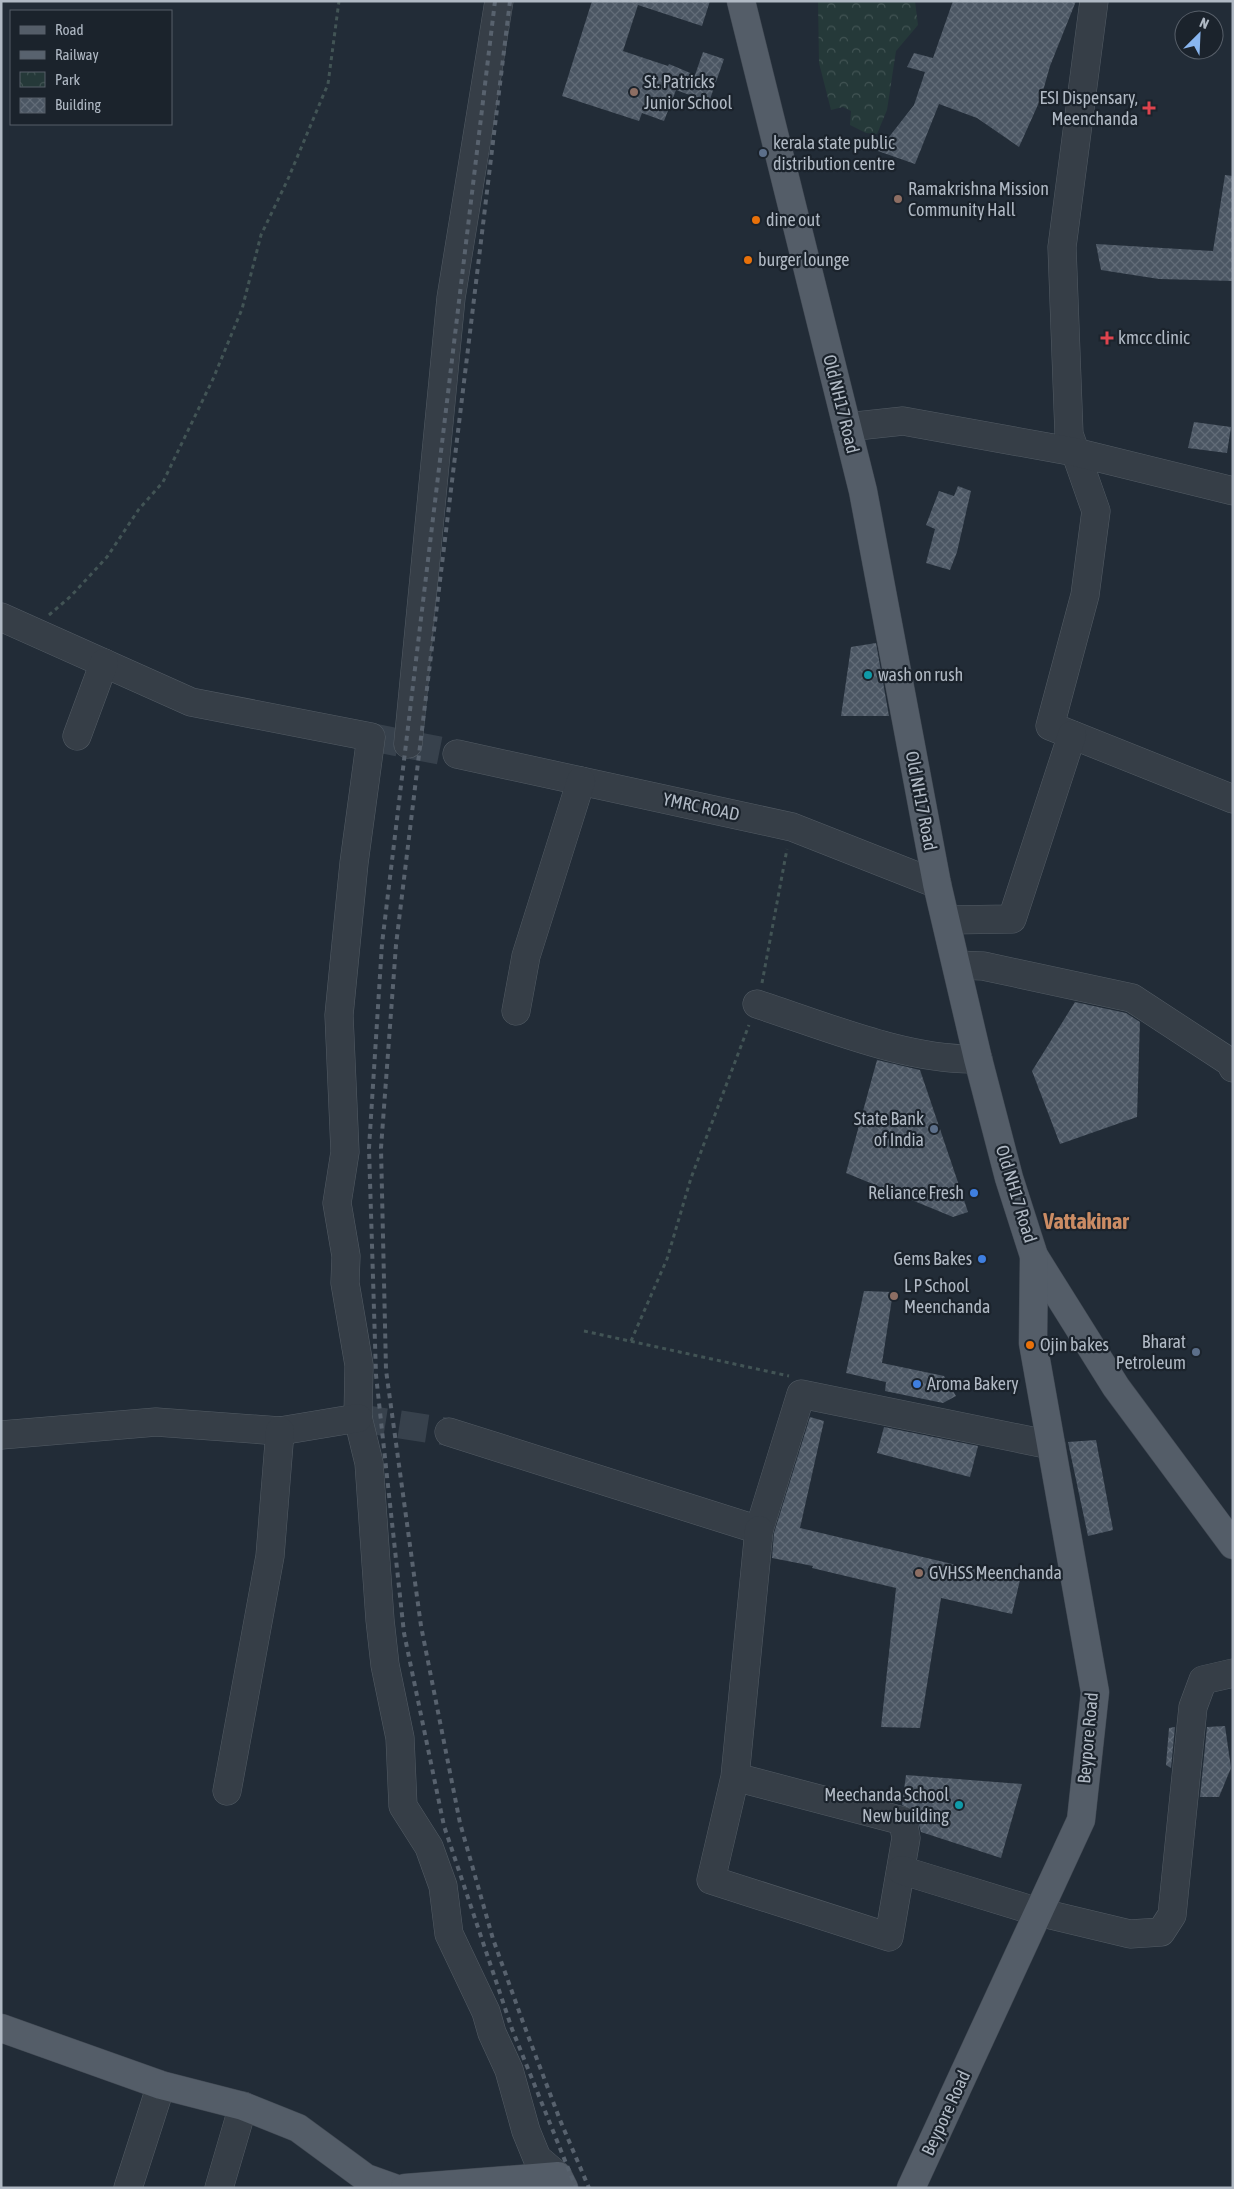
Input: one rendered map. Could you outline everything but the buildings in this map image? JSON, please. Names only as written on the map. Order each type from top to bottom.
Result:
[{"type":"main road","name":"Old NH17 Road","points":[[741,1],[876,550],[891,646],[937,884],[947,920],[978,1059],[1009,1178],[1034,1256],[1116,1387],[1233,1545]]},
{"type":"main road","name":"Beypore Road","points":[[911,2188],[1081,1820],[1095,1692],[1033,1343],[1034,1256]]},
{"type":"main road","points":[[1,2028],[161,2085],[243,2106],[298,2128],[366,2178],[394,2188]]},
{"type":"main road","points":[[405,2188],[561,2182]]},
{"type":"street","points":[[408,744],[451,298],[499,1]]},
{"type":"street","points":[[1094,1],[1062,247],[1069,434],[1096,511],[1085,595],[1050,726],[1233,799]]},
{"type":"street","points":[[847,427],[903,421],[1076,452],[1233,491]]},
{"type":"street","points":[[1,617],[191,702],[371,737],[354,863],[339,1015],[345,1152],[337,1203],[346,1256],[345,1283],[359,1365],[358,1418],[369,1463],[380,1620],[386,1665],[400,1738],[403,1806],[429,1847],[443,1886],[448,1934],[486,2012],[492,2033],[509,2070],[526,2132],[537,2158],[561,2182]]},
{"type":"street","points":[[77,736],[104,663]]},
{"type":"street","points":[[947,920],[1012,919],[1072,735]]},
{"type":"street","name":"YMRC ROAD","points":[[458,754],[792,826],[937,884]]},
{"type":"street","points":[[516,1010],[526,956],[581,781]]},
{"type":"street","points":[[957,965],[983,966],[1132,998],[1230,1062],[1233,1068]]},
{"type":"street","points":[[757,1004],[892,1047],[960,1060],[978,1059]]},
{"type":"street","points":[[734,1777],[903,1821],[906,1838],[889,1937],[711,1880],[734,1777],[759,1530],[801,1394],[1051,1445]]},
{"type":"street","points":[[1,1435],[156,1422],[280,1431],[358,1418]]},
{"type":"street","points":[[226,1791],[270,1556],[280,1431]]},
{"type":"street","points":[[449,1432],[759,1530]]},
{"type":"street","points":[[901,1870],[1038,1912],[1130,1934],[1161,1932],[1172,1914],[1193,1707],[1203,1680],[1233,1673]]},
{"type":"street","points":[[128,2188],[161,2085]]},
{"type":"street","points":[[220,2188],[243,2106]]},
{"type":"path","points":[[32,631],[72,596],[107,557],[139,509],[163,482],[228,344],[242,309],[261,235],[288,179],[328,84],[339,1]]},
{"type":"path","points":[[631,1341],[667,1259],[691,1178],[757,1004],[792,826]]},
{"type":"green space","points":[[818,1],[915,1],[918,25],[896,51],[887,110],[877,134],[866,133],[850,125],[851,111],[843,107],[831,110],[819,63]]},
{"type":"tunnel","points":[[371,737],[457,754]]},
{"type":"tunnel","points":[[358,1418],[449,1432]]},
{"type":"railway","points":[[495,1],[382,944],[369,1148],[376,1375],[404,1633],[444,1826],[512,2029],[576,2188]]},
{"type":"railway","points":[[510,1],[396,945],[381,1148],[386,1370],[421,1626],[460,1823],[493,1939],[560,2120],[589,2188]]},
{"type":"place","name":"St. Patricks Junior School","points":[[634,92]]},
{"type":"place","name":"ESI Dispensary, Meenchanda","points":[[1149,108]]},
{"type":"place","name":"kerala state public distribution centre","points":[[763,153]]},
{"type":"place","name":"Ramakrishna Mission Community Hall","points":[[898,199]]},
{"type":"place","name":"dine out","points":[[756,220]]},
{"type":"place","name":"burger lounge","points":[[748,260]]},
{"type":"place","name":"kmcc clinic","points":[[1107,338]]},
{"type":"place","name":"wash on rush","points":[[868,675]]},
{"type":"place","name":"State Bank of India","points":[[934,1129]]},
{"type":"place","name":"Reliance Fresh","points":[[974,1193]]},
{"type":"place","name":"Gems Bakes","points":[[982,1259]]},
{"type":"place","name":"L P School Meenchanda","points":[[894,1296]]},
{"type":"place","name":"Ojin bakes","points":[[1030,1345]]},
{"type":"place","name":"Bharat Petroleum","points":[[1196,1352]]},
{"type":"place","name":"Aroma Bakery","points":[[917,1384]]},
{"type":"place","name":"GVHSS Meenchanda","points":[[919,1573]]},
{"type":"place","name":"Meechanda School New building","points":[[959,1805]]},
{"type":"district","name":"Vattakinar","points":[[1086,1221]]}]
